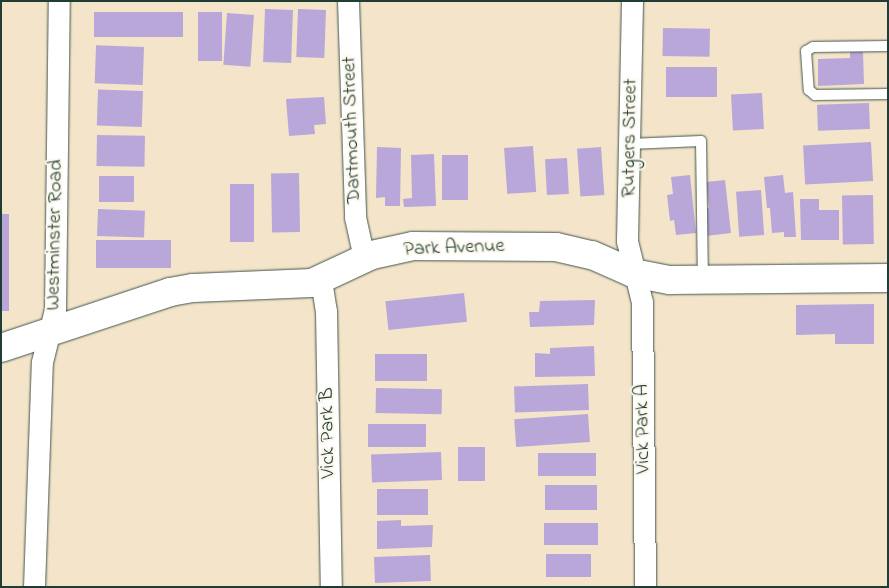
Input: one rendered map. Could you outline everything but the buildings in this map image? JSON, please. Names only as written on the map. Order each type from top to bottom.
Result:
[{"type":"street","name":"Westminster Road","points":[[34,587],[42,362],[56,309],[59,1]]},
{"type":"street","name":"Dartmouth Street","points":[[348,1],[355,217],[364,258]]},
{"type":"street","name":"Rutgers Street","points":[[632,1],[627,242],[633,273]]},
{"type":"street","name":"Park Avenue","points":[[1,348],[182,290],[296,285],[322,280],[364,258],[420,246],[543,246],[592,255],[633,273],[670,280],[888,278]]},
{"type":"street","name":"Vick Park A","points":[[633,273],[642,302],[645,587]]},
{"type":"street","name":"Vick Park B","points":[[322,280],[326,306],[331,587]]},
{"type":"lane","points":[[888,46],[813,47],[806,51],[809,90],[815,95],[888,94]]},
{"type":"lane","points":[[630,144],[702,141],[703,281]]}]
